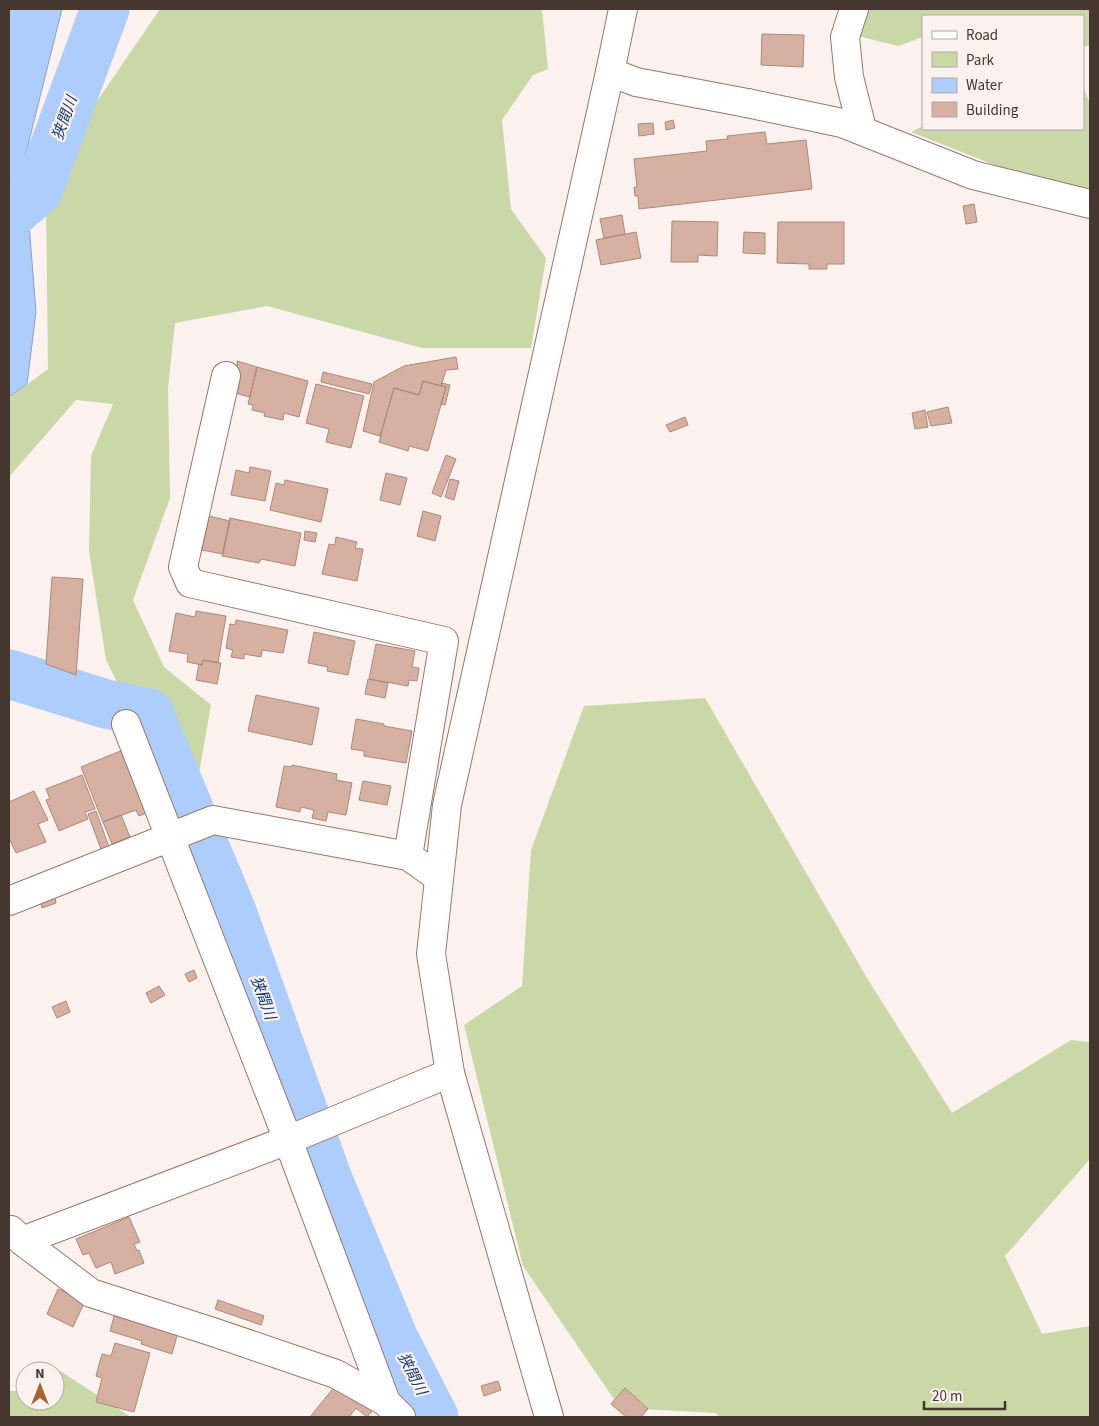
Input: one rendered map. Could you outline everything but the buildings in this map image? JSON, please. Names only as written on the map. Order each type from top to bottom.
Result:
[{"type":"street","points":[[549,1417],[450,1073],[431,954],[447,804],[623,9]]},
{"type":"street","points":[[854,9],[845,37],[849,77],[862,129]]},
{"type":"street","points":[[610,72],[636,82],[842,123],[862,129],[973,175],[1090,204]]},
{"type":"street","points":[[226,376],[183,567],[190,583],[444,641],[408,856]]},
{"type":"street","points":[[126,724],[394,1410]]},
{"type":"street","points":[[9,901],[214,820],[408,856],[438,877]]},
{"type":"street","points":[[15,1234],[288,1140],[450,1073]]},
{"type":"street","points":[[15,1234],[91,1293],[336,1374],[394,1410]]},
{"type":"green space","points":[[160,9],[542,9],[548,69],[533,75],[502,120],[511,209],[546,258],[531,348],[422,348],[267,306],[175,323],[168,388],[170,498],[133,600],[164,667],[211,705],[196,790],[175,797],[106,660],[89,551],[91,456],[113,404],[76,400],[9,477],[9,398],[48,369],[46,197],[89,113]]},
{"type":"green space","points":[[869,9],[1090,9],[1090,46],[1085,46],[1084,48],[1084,15],[922,15],[922,37],[898,46],[858,36]]},
{"type":"green space","points":[[1084,89],[1090,104],[1090,188],[1040,183],[911,132],[922,126],[922,130],[1084,130]]},
{"type":"green space","points":[[705,698],[867,978],[952,1113],[1071,1040],[1090,1042],[1090,1159],[1005,1256],[1042,1334],[1090,1326],[1090,1417],[719,1417],[716,1413],[620,1408],[523,1266],[464,1025],[522,986],[531,850],[584,706]]},
{"type":"green space","points":[[65,1374],[131,1417],[9,1417],[9,1391],[15,1391],[15,1411],[65,1411]]},
{"type":"water","points":[[9,9],[62,9],[26,153],[28,211],[36,312],[27,384],[9,397]]},
{"type":"waterway","name":"狭間川","points":[[9,216],[38,191],[105,9]]},
{"type":"waterway","name":"狭間川","points":[[9,674],[106,704],[149,713],[232,912],[327,1177],[394,1339],[434,1417]]}]
